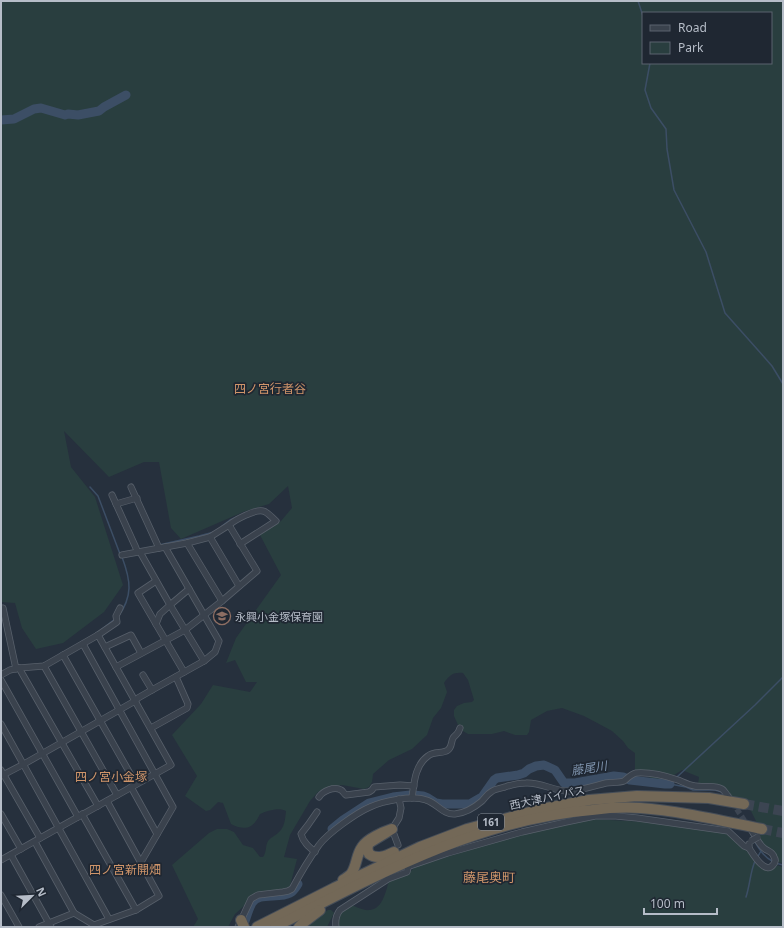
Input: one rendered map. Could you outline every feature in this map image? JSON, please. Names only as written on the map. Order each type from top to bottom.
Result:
[{"type":"highway","name":"西大津バイパス","points":[[275,927],[337,891],[420,848],[467,829],[541,809],[590,800],[637,796],[709,798],[744,804]]},
{"type":"highway","name":"西大津バイパス","points":[[257,927],[337,891],[444,847],[489,831],[537,818],[569,812],[610,808],[639,808],[681,812],[760,833]]},
{"type":"highway","points":[[392,829],[370,843],[367,850],[369,854],[376,857],[382,857],[410,845],[467,829]]},
{"type":"highway","points":[[299,927],[337,891],[351,873],[361,848],[382,833],[392,829]]},
{"type":"street","points":[[107,801],[159,896],[136,910],[94,925],[74,913],[38,840],[2,773],[24,764],[135,701],[204,661],[215,652],[219,641],[190,589],[162,548],[136,498],[132,486]]},
{"type":"street","points":[[112,495],[138,550],[204,661]]},
{"type":"street","points":[[116,504],[136,498]]},
{"type":"street","points":[[122,555],[138,550],[162,548],[210,537],[234,521],[260,511],[264,511],[276,521],[240,544]]},
{"type":"street","points":[[116,667],[185,630],[257,571],[230,525]]},
{"type":"street","points":[[210,537],[239,586]]},
{"type":"street","points":[[187,543],[222,601]]},
{"type":"street","points":[[156,581],[138,593],[184,672]]},
{"type":"street","points":[[156,624],[160,614],[190,589]]},
{"type":"street","points":[[3,608],[18,668],[98,806]]},
{"type":"street","points":[[1,674],[18,668],[44,666],[98,635],[117,622],[120,608]]},
{"type":"street","points":[[1,860],[171,765],[98,635]]},
{"type":"street","points":[[105,646],[131,635],[141,653]]},
{"type":"street","points":[[83,644],[173,807],[140,862]]},
{"type":"street","points":[[63,655],[100,720],[157,834]]},
{"type":"street","points":[[44,666],[117,795]]},
{"type":"street","points":[[143,674],[152,690]]},
{"type":"street","points":[[151,728],[187,708],[188,704],[176,677]]},
{"type":"street","points":[[1,680],[42,753],[136,910]]},
{"type":"street","points":[[1,724],[109,919]]},
{"type":"street","points":[[412,798],[417,770],[424,759],[433,753],[447,751],[450,748],[453,739],[458,734],[460,728]]},
{"type":"street","points":[[241,924],[251,899],[258,895],[284,892],[292,889],[313,851],[340,824],[369,807],[399,799],[425,799],[449,814],[456,814],[479,804],[491,792],[516,784],[533,783],[571,791],[605,783],[624,781],[635,773],[648,773],[665,776],[695,786],[716,787],[722,789],[728,796]]},
{"type":"street","points":[[319,797],[326,791],[333,789],[341,790],[346,795],[369,792],[374,787],[378,786],[414,786]]},
{"type":"street","points":[[398,845],[392,829],[399,818],[401,808],[399,799]]},
{"type":"street","points":[[313,851],[307,846],[301,837],[301,834],[317,812]]},
{"type":"street","points":[[1,814],[21,849]]},
{"type":"street","points":[[394,868],[397,871],[441,856],[522,832],[595,816],[637,818],[728,831],[744,846],[749,848],[764,867],[771,867],[774,864],[775,857],[759,843],[752,831]]},
{"type":"street","points":[[749,848],[751,841],[760,833]]},
{"type":"street","points":[[11,855],[50,925]]},
{"type":"street","points":[[336,927],[336,920],[340,910],[388,879],[407,872],[408,868]]},
{"type":"street","points":[[1,895],[19,927]]},
{"type":"street","points":[[39,927],[50,925],[74,913]]},
{"type":"green space","points":[[1,1],[783,1],[783,863],[777,862],[760,844],[758,835],[760,831],[759,827],[751,811],[744,803],[731,798],[726,791],[698,785],[699,777],[682,770],[668,778],[653,781],[645,772],[635,771],[635,753],[628,748],[623,741],[612,731],[584,716],[562,708],[547,711],[531,720],[527,735],[515,735],[504,731],[492,734],[468,734],[458,725],[454,716],[454,710],[457,706],[472,702],[474,700],[468,680],[463,673],[457,673],[450,676],[444,683],[447,692],[441,708],[433,718],[427,735],[412,749],[389,760],[373,774],[372,782],[369,787],[364,789],[342,785],[326,788],[318,792],[310,801],[290,835],[284,857],[297,859],[290,886],[285,889],[250,898],[235,914],[228,927],[193,927],[198,919],[172,865],[209,833],[217,829],[227,829],[234,832],[243,845],[253,848],[260,857],[263,857],[268,841],[280,831],[285,820],[286,811],[280,809],[273,810],[260,814],[251,826],[240,828],[231,824],[223,803],[218,802],[210,810],[206,811],[185,796],[197,776],[172,735],[201,704],[213,685],[250,692],[257,682],[246,682],[235,660],[226,663],[236,638],[281,575],[260,535],[281,521],[292,508],[288,486],[269,504],[243,512],[181,539],[171,528],[159,462],[144,462],[109,477],[64,431],[71,467],[95,497],[123,585],[104,612],[63,643],[36,649],[22,628],[15,603],[1,602]]},
{"type":"green space","points":[[593,819],[663,823],[726,832],[763,868],[776,865],[783,867],[783,927],[338,927],[340,916],[348,907],[351,905],[365,910],[374,909],[381,903],[389,881],[405,875],[423,863],[525,833]]},
{"type":"green space","points":[[328,910],[331,910],[334,913],[327,927],[303,927],[309,921]]},
{"type":"waterway","points":[[638,1],[642,13]]},
{"type":"waterway","points":[[650,64],[645,90],[651,108],[666,129],[667,149],[674,190],[706,252],[725,313],[772,366],[783,384]]},
{"type":"waterway","points":[[1,120],[14,119],[34,109],[41,108],[65,115],[78,115],[99,111],[126,95]]},
{"type":"waterway","points":[[90,487],[98,496],[120,554]]},
{"type":"waterway","points":[[222,526],[239,516]]},
{"type":"waterway","points":[[159,545],[214,532]]},
{"type":"waterway","points":[[118,617],[126,602],[129,588],[129,581],[122,557]]},
{"type":"waterway","points":[[102,629],[115,619]]},
{"type":"waterway","points":[[1,672],[9,668]]},
{"type":"waterway","points":[[677,777],[783,677]]},
{"type":"waterway","name":"藤尾川","points":[[413,795],[423,796],[436,803],[442,804],[470,804],[482,797],[497,778],[518,775],[536,766],[544,765],[555,770],[564,783],[575,783],[614,776],[623,777],[630,780],[670,784]]},
{"type":"waterway","points":[[670,784],[693,790],[715,790],[722,792]]},
{"type":"waterway","name":"藤尾川","points":[[332,829],[369,803],[393,797],[410,795]]},
{"type":"waterway","points":[[751,834],[767,858],[783,865]]},
{"type":"waterway","points":[[757,858],[761,851]]},
{"type":"waterway","points":[[746,897],[755,861]]},
{"type":"waterway","name":"藤尾川","points":[[243,927],[249,909],[255,900],[264,897],[285,895],[293,891],[298,884]]},
{"type":"tunnel","points":[[732,802],[748,826]]},
{"type":"tunnel","points":[[744,804],[783,811]]},
{"type":"tunnel","points":[[762,829],[783,833]]},
{"type":"place","name":"永興小金塚保育園","points":[[222,616]]},
{"type":"district","name":"四ノ宮行者谷","points":[[270,388]]},
{"type":"district","name":"四ノ宮小金塚","points":[[111,776]]},
{"type":"district","name":"四ノ宮新開畑","points":[[125,869]]},
{"type":"district","name":"藤尾奥町","points":[[489,877]]}]
